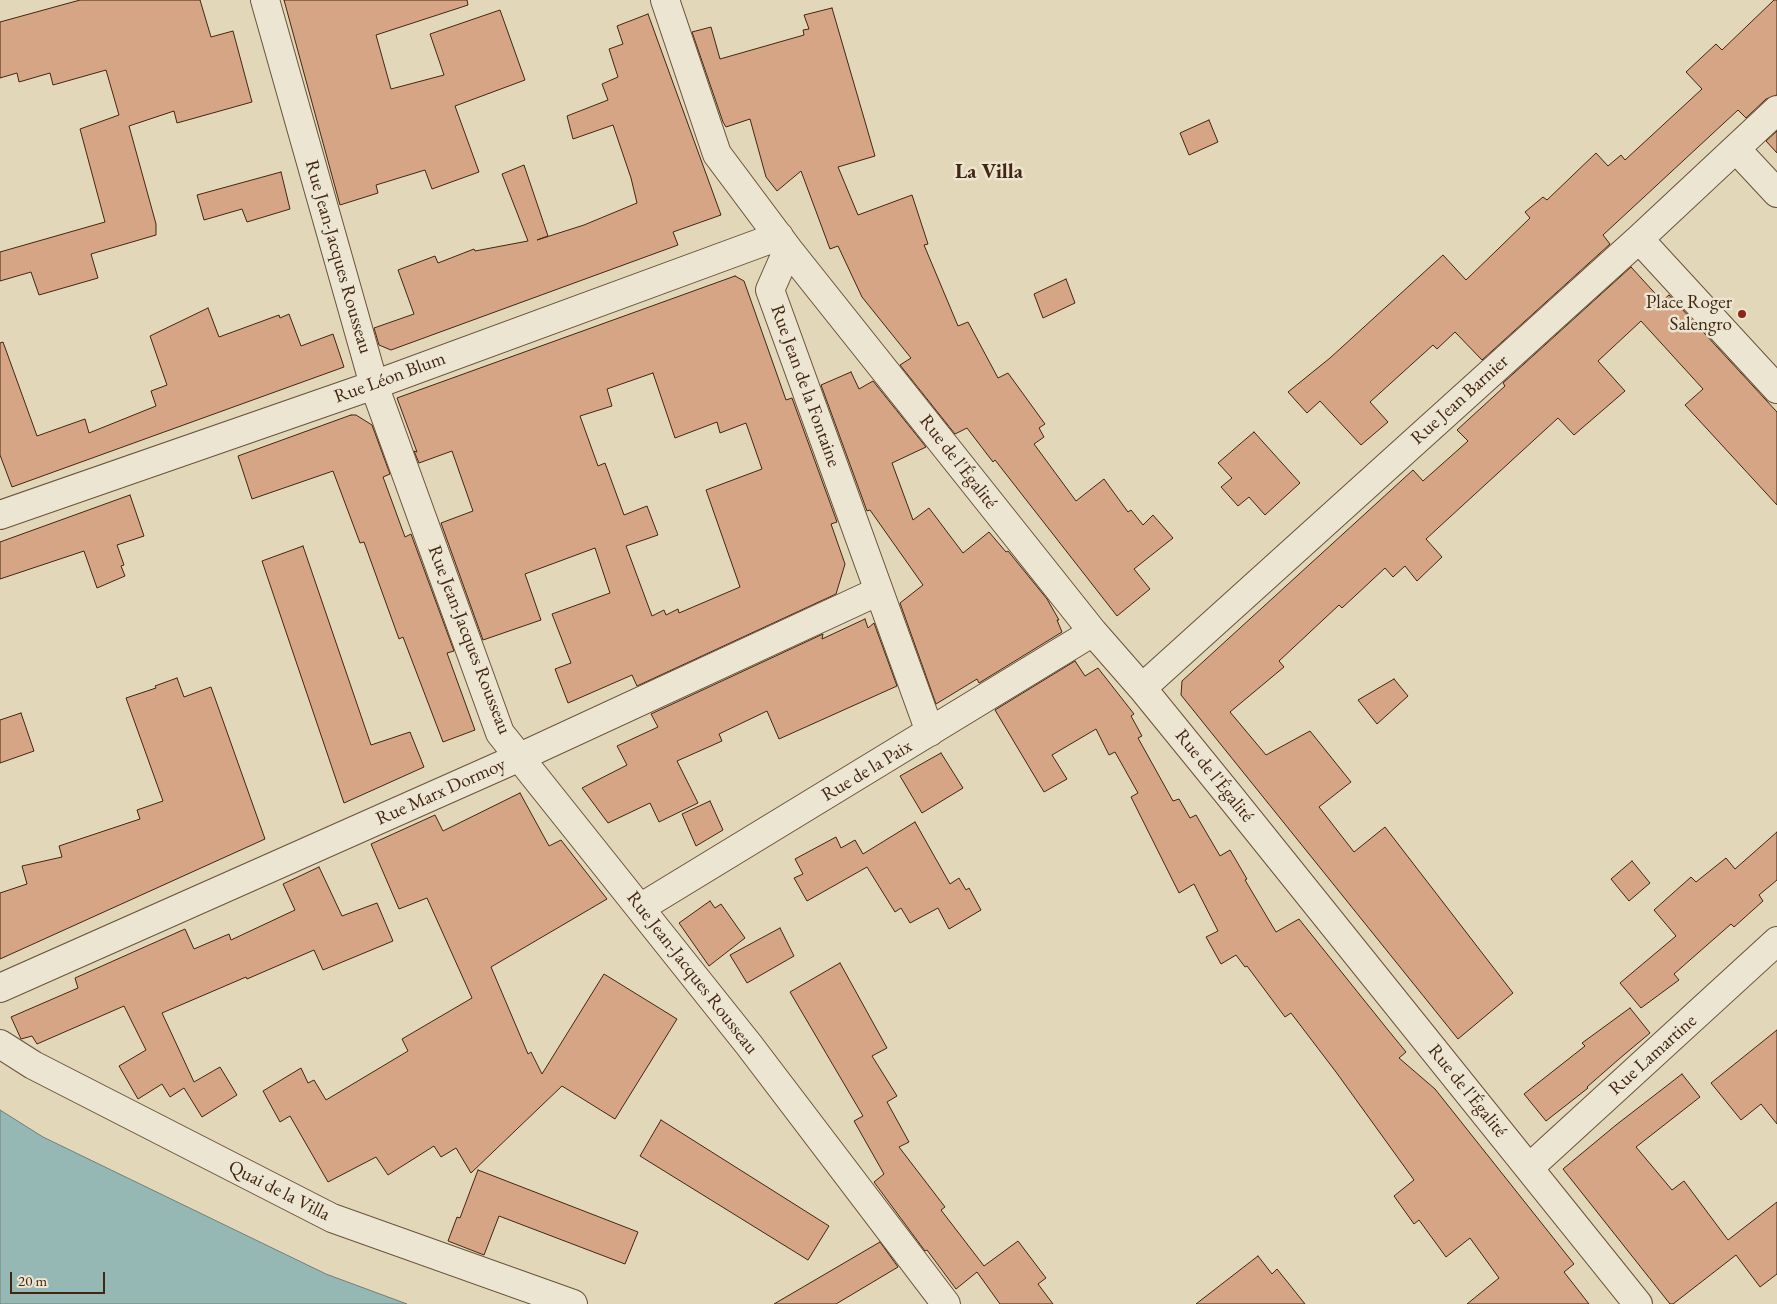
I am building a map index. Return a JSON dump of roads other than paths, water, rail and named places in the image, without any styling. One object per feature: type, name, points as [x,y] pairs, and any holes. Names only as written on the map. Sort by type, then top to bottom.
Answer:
[{"type":"street","name":"Rue Jean-Jacques Rousseau","points":[[265,0],[374,385],[500,733],[749,1045],[946,1304]]},
{"type":"street","points":[[665,0],[716,154],[784,242]]},
{"type":"street","name":"Rue Jean Barnier","points":[[1142,688],[1639,239],[1777,110]]},
{"type":"street","points":[[1736,149],[1777,193]]},
{"type":"street","points":[[1639,239],[1777,388]]},
{"type":"street","name":"Rue Léon Blum","points":[[0,516],[784,242]]},
{"type":"street","name":"Rue Jean de la Fontaine","points":[[784,242],[770,290],[930,732]]},
{"type":"street","name":"Rue de l'Égalité","points":[[784,242],[1093,632],[1142,688],[1638,1304]]},
{"type":"street","name":"Rue Marx Dormoy","points":[[0,988],[520,757],[879,591]]},
{"type":"street","name":"Rue de la Paix","points":[[640,908],[1093,632]]},
{"type":"street","name":"Rue Lamartine","points":[[1529,1168],[1777,941]]},
{"type":"street","name":"Quai de la Villa","points":[[0,1044],[33,1065],[332,1218],[574,1304]]},
{"type":"water","points":[[0,1110],[43,1137],[326,1274],[407,1304],[0,1304]]},
{"type":"place","name":"Place Roger Salengro","points":[[1742,314]]},
{"type":"district","name":"La Villa","points":[[989,172]]}]
